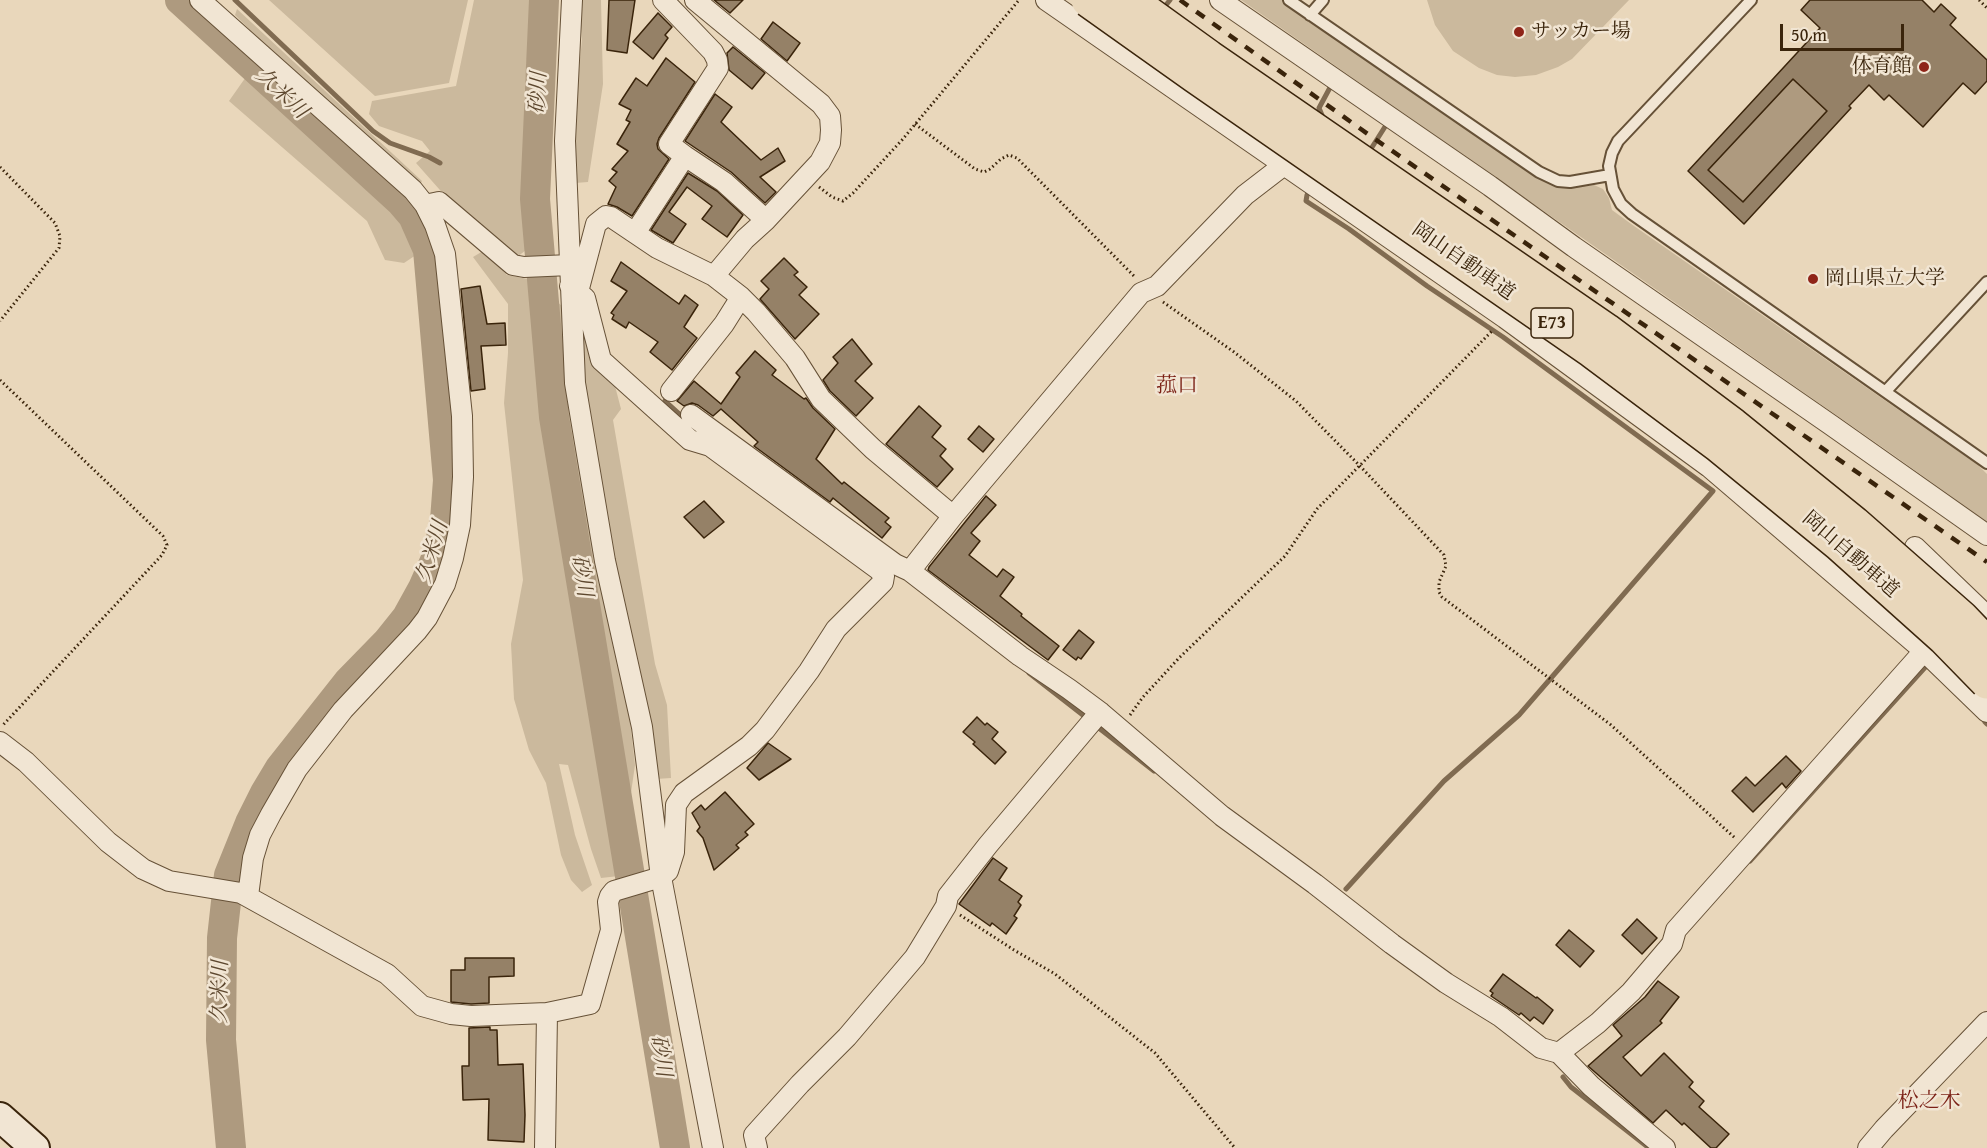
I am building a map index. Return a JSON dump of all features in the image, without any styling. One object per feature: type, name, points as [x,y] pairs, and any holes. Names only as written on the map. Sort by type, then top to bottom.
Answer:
[{"type":"highway","name":"岡山自動車道","points":[[1088,0],[1592,351],[1718,445],[1839,543],[1944,638],[1987,682]]},
{"type":"highway","name":"岡山自動車道","points":[[1130,0],[1209,57],[1606,330],[1715,411],[1854,523],[1962,618],[1987,644]]},
{"type":"main road","points":[[0,1117],[35,1148]]},
{"type":"street","points":[[200,0],[413,190],[425,205],[439,233],[445,254],[462,416],[463,477],[460,525],[445,584],[427,618],[343,710],[297,769],[260,835],[245,894]]},
{"type":"street","points":[[572,0],[565,141],[566,265],[574,289],[575,383],[605,561],[642,727],[653,879],[713,1148]]},
{"type":"street","points":[[663,0],[713,52],[718,68],[669,144],[724,182],[766,219]]},
{"type":"street","points":[[695,0],[821,105],[830,116],[831,130],[830,143],[820,162],[745,239],[714,276]]},
{"type":"street","points":[[1046,0],[1505,318],[1709,466],[1931,657],[1987,711]]},
{"type":"street","points":[[1220,0],[1987,535]]},
{"type":"street","points":[[635,233],[685,156]]},
{"type":"street","points":[[0,742],[26,762],[108,842],[143,869],[169,881],[245,894],[387,974],[422,1006],[452,1014],[471,1016],[547,1012],[590,1004],[611,930],[608,902],[614,891],[653,879],[668,871],[674,852],[676,805],[684,793],[749,746],[765,730],[809,671],[836,629],[894,569],[953,516],[1141,293],[1157,286],[1245,195],[1284,165]]},
{"type":"street","points":[[425,205],[439,202],[513,265],[524,267],[566,265]]},
{"type":"street","points":[[574,289],[596,224],[606,216],[611,217],[657,248],[714,276],[741,297],[795,358],[821,399],[873,449],[953,516]]},
{"type":"street","points":[[574,289],[585,298],[601,360],[690,440],[710,446],[879,570],[894,569]]},
{"type":"street","points":[[671,391],[724,324],[741,297]]},
{"type":"street","points":[[691,415],[894,569],[1069,689],[1095,719],[1121,729],[1222,816],[1401,950],[1446,983],[1501,1017],[1541,1048],[1559,1053],[1591,1086],[1665,1148]]},
{"type":"street","points":[[1559,1053],[1598,1023],[1631,992],[1672,944],[1676,930],[1747,849],[1979,608],[1915,548]]},
{"type":"street","points":[[757,1148],[754,1135],[847,1037],[915,957],[946,906],[948,896],[988,845],[1095,719]]},
{"type":"street","points":[[545,1148],[547,1012]]},
{"type":"street","points":[[1868,1148],[1987,1022]]},
{"type":"lane","points":[[1289,0],[1539,172],[1557,181],[1570,182],[1610,175]]},
{"type":"lane","points":[[1310,15],[1323,0]]},
{"type":"lane","points":[[1751,0],[1618,141],[1609,166],[1613,189],[1621,204],[1632,214],[1987,463]]},
{"type":"lane","points":[[1886,391],[1987,282]]},
{"type":"path","points":[[806,176],[832,197],[843,201],[915,124],[1020,0]]},
{"type":"path","points":[[1979,0],[1987,8]]},
{"type":"path","points":[[915,124],[975,169],[984,172],[1009,155],[1017,158],[1148,290],[1296,400],[1444,555],[1446,566],[1439,582],[1439,592],[1442,597],[1611,725],[1747,849]]},
{"type":"path","points":[[0,166],[55,223],[60,236],[58,248],[0,321]]},
{"type":"path","points":[[1121,729],[1150,689],[1179,658],[1286,556],[1317,509],[1490,333]]},
{"type":"path","points":[[0,380],[163,536],[167,545],[162,555],[0,729]]},
{"type":"path","points":[[946,906],[1055,974],[1155,1053],[1235,1148]]},
{"type":"shaded area","points":[[269,0],[468,0],[449,83],[375,96]]},
{"type":"shaded area","points":[[474,0],[531,0],[524,102],[531,233],[530,247],[517,257],[447,198],[416,163],[430,151],[422,141],[379,126],[369,114],[372,101],[456,86]]},
{"type":"shaded area","points":[[579,0],[601,0],[603,84],[588,182],[575,183],[577,92],[582,39]]},
{"type":"shaded area","points":[[1241,0],[1282,0],[1528,172],[1551,183],[1567,186],[1594,185],[1603,189],[1609,198],[1612,210],[1978,465],[1987,474],[1987,522],[1892,454]]},
{"type":"shaded area","name":"サッカー場","points":[[1427,0],[1629,0],[1572,59],[1536,75],[1515,77],[1497,75],[1479,68],[1453,51],[1435,25]]},
{"type":"shaded area","points":[[237,9],[422,181],[418,188],[313,93],[235,15]]},
{"type":"shaded area","points":[[248,74],[400,207],[415,236],[416,255],[404,263],[385,260],[367,221],[229,101]]},
{"type":"shaded area","points":[[1793,79],[1827,111],[1743,202],[1708,170]]},
{"type":"shaded area","points":[[483,251],[507,275],[533,280],[563,307],[599,565],[630,721],[635,765],[619,876],[601,878],[568,765],[559,764],[575,835],[592,885],[582,892],[571,880],[561,855],[546,783],[529,750],[514,699],[511,644],[523,580],[504,403],[508,353],[508,304],[473,257]]},
{"type":"shaded area","points":[[577,323],[585,327],[599,366],[615,386],[621,409],[613,420],[655,664],[667,705],[671,778],[656,779],[611,558],[581,378]]},
{"type":"building","points":[[609,0],[635,0],[627,53],[607,50]]},
{"type":"building","points":[[714,0],[743,0],[730,13]]},
{"type":"building","points":[[1810,0],[1922,0],[1934,12],[1941,4],[1956,18],[1950,25],[1987,60],[1987,81],[1975,94],[1963,83],[1923,127],[1889,95],[1884,100],[1869,85],[1849,106],[1851,108],[1744,224],[1688,171],[1820,28],[1801,10]],"holes":[[[1793,79],[1827,111],[1743,202],[1708,170]]]},
{"type":"building","points":[[658,13],[672,27],[665,35],[668,38],[653,59],[633,42]]},
{"type":"building","points":[[773,22],[800,43],[787,61],[761,39]]},
{"type":"building","points":[[733,47],[765,73],[752,89],[729,70],[727,53]]},
{"type":"building","points":[[666,58],[695,82],[659,138],[658,149],[669,159],[632,216],[608,204],[616,187],[609,181],[617,172],[612,169],[628,151],[617,144],[630,122],[626,120],[631,110],[619,104],[636,78],[647,86]]},
{"type":"building","points":[[715,94],[732,107],[721,122],[761,160],[778,148],[785,161],[760,177],[776,192],[765,203],[731,172],[685,141]]},
{"type":"building","points":[[688,173],[717,191],[743,215],[727,237],[702,219],[712,206],[687,187],[669,212],[686,224],[673,243],[651,230]]},
{"type":"building","points":[[784,258],[798,272],[794,275],[807,287],[799,295],[819,314],[795,339],[760,299],[769,289],[761,281]]},
{"type":"building","points":[[621,262],[679,304],[685,295],[698,305],[684,327],[697,338],[672,370],[650,352],[658,342],[629,322],[626,328],[612,319],[614,315],[611,313],[627,291],[611,281]]},
{"type":"building","points":[[480,286],[487,324],[505,323],[506,345],[481,346],[485,389],[471,391],[461,289]]},
{"type":"building","points":[[852,339],[872,364],[855,381],[873,398],[856,416],[830,391],[823,380],[838,363],[833,357]]},
{"type":"building","points":[[755,351],[776,370],[772,375],[804,399],[806,398],[835,429],[816,459],[842,484],[844,482],[889,518],[885,522],[891,527],[882,538],[833,498],[830,502],[754,446],[758,442],[721,409],[713,416],[698,405],[692,403],[684,406],[677,401],[694,381],[721,404],[740,377],[736,373]]},
{"type":"building","points":[[919,406],[941,426],[932,437],[946,449],[940,456],[953,469],[937,487],[886,444]]},
{"type":"building","points":[[979,426],[994,439],[983,452],[968,439]]},
{"type":"building","points":[[986,496],[996,505],[971,533],[980,541],[969,555],[997,577],[1003,569],[1014,577],[1000,596],[1059,646],[1048,660],[928,570]]},
{"type":"building","points":[[704,501],[724,522],[704,538],[684,517]]},
{"type":"building","points":[[1079,630],[1094,642],[1081,659],[1078,657],[1076,660],[1063,650]]},
{"type":"building","points":[[977,717],[985,725],[987,723],[998,732],[992,739],[1006,752],[995,764],[963,732]]},
{"type":"building","points":[[768,743],[791,759],[759,780],[747,768]]},
{"type":"building","points":[[1786,756],[1801,771],[1786,788],[1782,783],[1753,812],[1732,791],[1746,777],[1755,786]]},
{"type":"building","points":[[725,792],[754,824],[745,832],[748,835],[736,845],[739,848],[714,870],[703,838],[697,831],[700,827],[692,813],[701,805],[705,810]]},
{"type":"building","points":[[993,858],[1007,868],[999,880],[1022,896],[1018,902],[1021,905],[1014,916],[1017,918],[1006,934],[992,923],[990,926],[959,904]]},
{"type":"building","points":[[1637,919],[1657,938],[1642,954],[1622,935]]},
{"type":"building","points":[[1569,930],[1594,951],[1580,967],[1556,945]]},
{"type":"building","points":[[465,958],[514,958],[514,976],[489,977],[489,1003],[451,1002],[451,970],[465,970]]},
{"type":"building","points":[[1503,974],[1553,1010],[1543,1024],[1534,1017],[1530,1021],[1521,1013],[1519,1015],[1491,996],[1493,993],[1490,991]]},
{"type":"building","points":[[1658,981],[1679,997],[1660,1021],[1662,1023],[1623,1057],[1641,1076],[1664,1053],[1693,1082],[1689,1087],[1704,1101],[1699,1107],[1729,1134],[1716,1148],[1711,1148],[1666,1110],[1653,1123],[1588,1066],[1622,1036],[1613,1025],[1645,997]]},
{"type":"building","points":[[490,1027],[490,1030],[497,1030],[498,1065],[523,1064],[524,1142],[488,1140],[489,1099],[463,1100],[462,1066],[469,1066],[469,1028]]},
{"type":"waterway","name":"久米川","points":[[180,0],[401,202],[413,216],[428,250],[448,480],[445,520],[437,556],[407,617],[387,642],[348,682],[280,768],[250,823],[229,875],[222,938],[221,1040],[231,1148]]},
{"type":"waterway","points":[[235,0],[373,131],[390,143],[440,163]]},
{"type":"waterway","name":"砂川","points":[[544,0],[535,199],[554,417],[675,1148]]},
{"type":"waterway","points":[[1162,10],[1170,0]]},
{"type":"waterway","points":[[1324,120],[1319,108],[1333,82]]},
{"type":"waterway","points":[[1369,152],[1388,122]]},
{"type":"waterway","points":[[1307,195],[1306,201],[1503,337],[1713,491],[1519,715],[1444,781],[1346,889]]},
{"type":"waterway","points":[[665,401],[686,420]]},
{"type":"waterway","points":[[1750,861],[1929,663]]},
{"type":"waterway","points":[[1029,673],[1088,719]]},
{"type":"waterway","points":[[1095,725],[1154,771]]},
{"type":"waterway","points":[[1563,1077],[1571,1087],[1649,1148]]},
{"type":"railway","points":[[1180,0],[1372,137],[1987,562]]},
{"type":"place","name":"サッカー場","points":[[1519,32]]},
{"type":"place","name":"体育館","points":[[1924,67]]},
{"type":"place","name":"岡山県立大学","points":[[1813,279]]},
{"type":"district","name":"菰口","points":[[1177,387]]},
{"type":"district","name":"松之木","points":[[1929,1102]]}]
